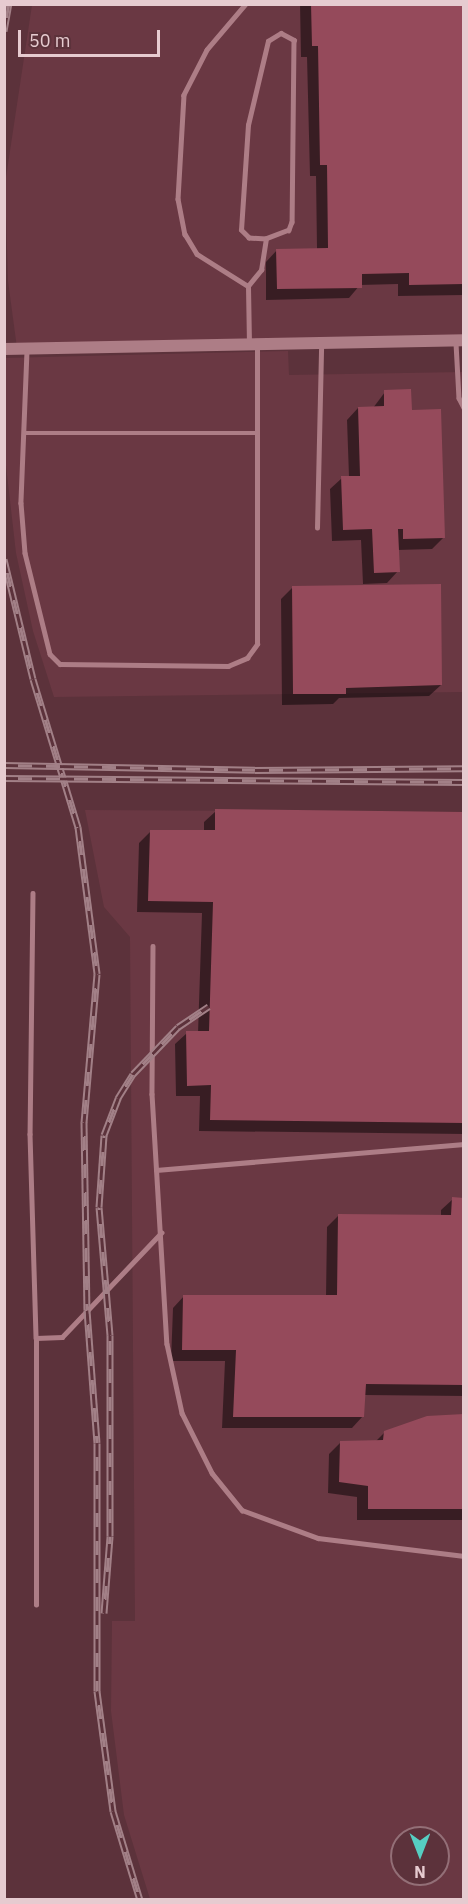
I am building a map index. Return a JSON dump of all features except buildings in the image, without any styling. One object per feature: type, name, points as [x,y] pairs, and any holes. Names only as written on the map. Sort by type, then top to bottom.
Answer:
[{"type":"main road","points":[[4,349],[460,340]]},
{"type":"lane","points":[[246,4],[207,50],[184,94],[178,199],[184,234],[197,254],[248,286]]},
{"type":"lane","points":[[281,33],[294,40],[292,222],[289,230],[266,239],[249,238],[241,230],[248,125],[267,41],[281,33]]},
{"type":"lane","points":[[27,348],[21,503],[25,553],[50,654],[60,664],[228,666],[247,658],[257,644],[257,433],[248,286],[261,270],[266,239]]},
{"type":"lane","points":[[460,340],[459,398],[464,408]]},
{"type":"lane","points":[[317,528],[322,343]]},
{"type":"lane","points":[[24,433],[257,433]]},
{"type":"lane","points":[[33,893],[30,1134],[36,1338],[36,1605]]},
{"type":"lane","points":[[153,946],[152,1094],[167,1344],[182,1413],[212,1473],[242,1510],[318,1538],[464,1556]]},
{"type":"lane","points":[[156,1170],[464,1144]]},
{"type":"lane","points":[[36,1338],[62,1337],[161,1233]]},
{"type":"shaded area","points":[[32,5],[463,5],[463,340],[17,348],[8,281],[5,184]]},
{"type":"shaded area","points":[[288,351],[289,375],[463,372],[463,692],[54,697],[33,631],[16,553],[5,457],[4,358]]},
{"type":"shaded area","points":[[85,810],[463,812],[463,1899],[150,1899],[124,1815],[111,1711],[112,1621],[135,1621],[130,937],[104,907]]},
{"type":"railway","points":[[4,31],[9,4]]},
{"type":"railway","points":[[4,559],[33,679],[78,827],[97,974],[84,1122],[87,1310],[97,1443],[97,1691],[113,1811],[140,1900]]},
{"type":"railway","points":[[4,765],[255,770],[464,768]]},
{"type":"railway","points":[[4,778],[464,782]]},
{"type":"railway","points":[[104,1613],[110,1536],[110,1335],[99,1207],[104,1135],[118,1098],[133,1074],[178,1027],[209,1006]]}]
